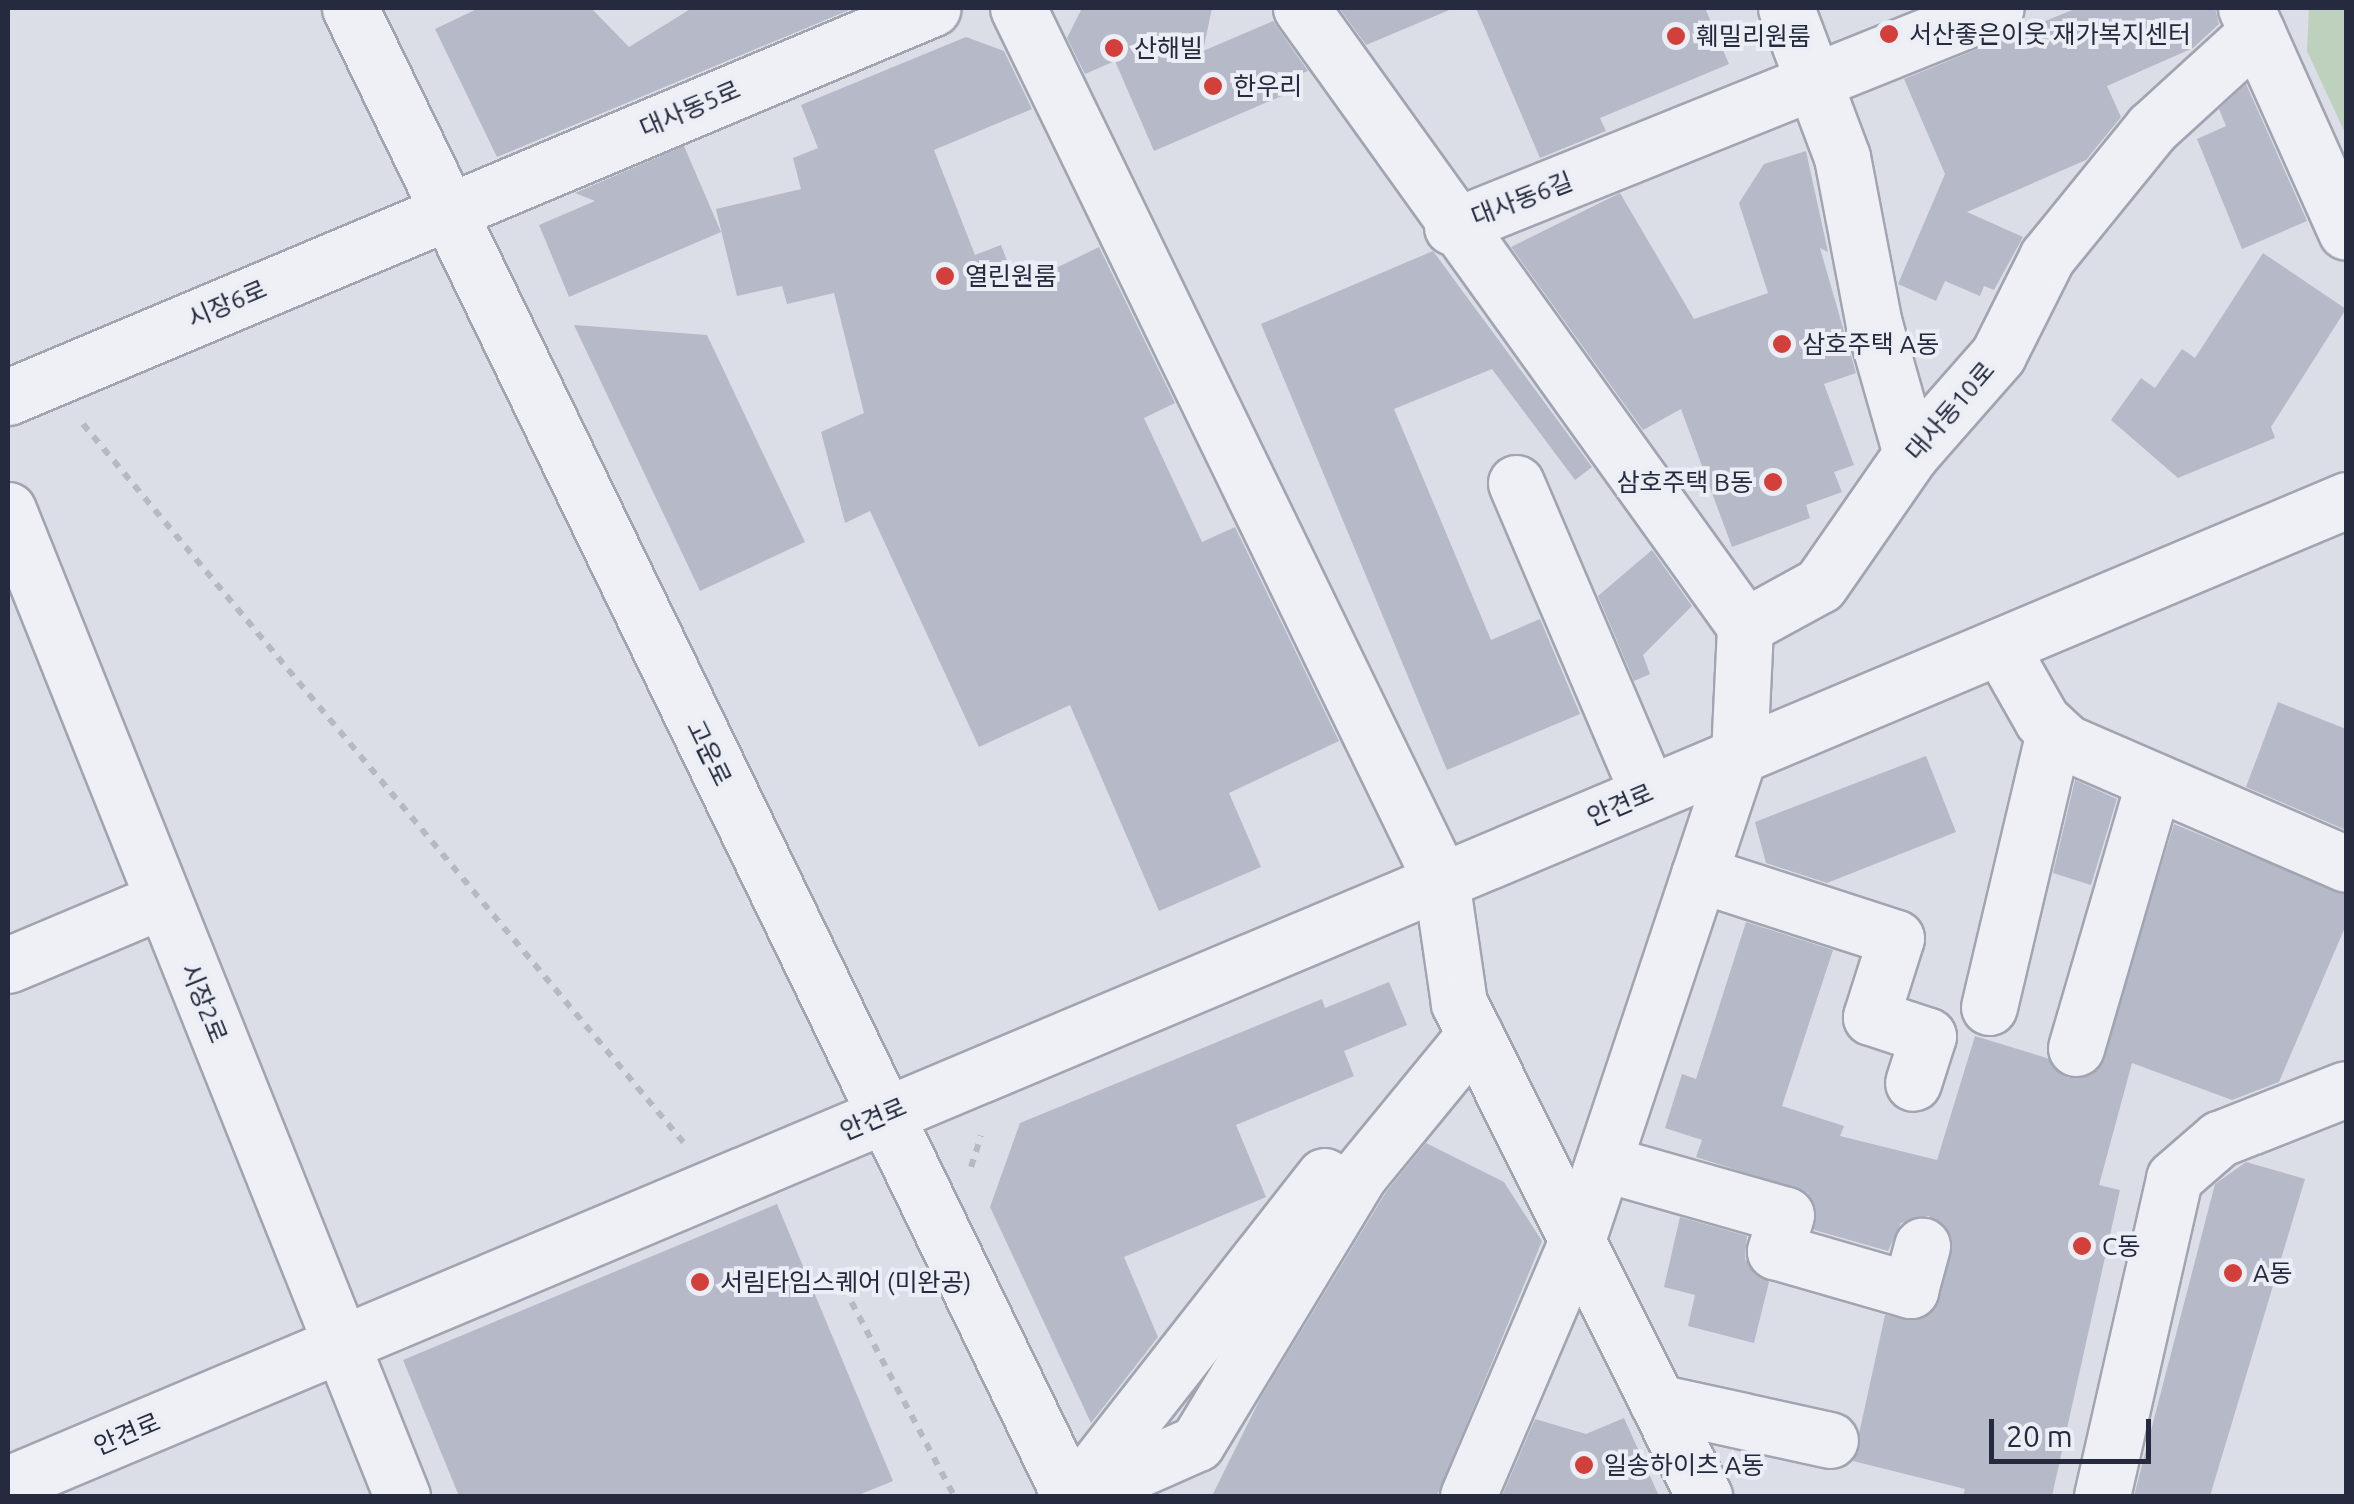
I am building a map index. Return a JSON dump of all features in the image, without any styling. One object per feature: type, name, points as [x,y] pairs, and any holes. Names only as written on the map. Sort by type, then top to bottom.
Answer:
[{"type":"street","name":"대사동5로","points":[[447,211],[933,8]]},
{"type":"street","points":[[1018,8],[1441,880],[1467,1018],[1704,1496]]},
{"type":"street","points":[[1301,8],[1452,227]]},
{"type":"street","points":[[1786,8],[1812,86],[1842,157],[1874,324],[1911,454]]},
{"type":"street","name":"대사동6길","points":[[1745,626],[1452,227],[1812,86],[1976,11]]},
{"type":"street","name":"고운로","points":[[370,18],[447,211],[883,1114],[1073,1496]]},
{"type":"street","name":"대사동10로","points":[[1745,626],[1820,584],[1911,454],[1998,354],[2047,258],[2152,128],[2252,20],[2346,232]]},
{"type":"street","name":"시장6로","points":[[27,389],[447,211]]},
{"type":"street","points":[[1516,483],[1648,793]]},
{"type":"street","name":"안견로","points":[[8,1484],[2346,500]]},
{"type":"street","name":"시장2로","points":[[8,510],[402,1496]]},
{"type":"street","points":[[1468,1496],[1577,1240],[1740,755],[1745,626]]},
{"type":"street","points":[[2000,646],[2054,732],[2154,782],[2346,864]]},
{"type":"street","points":[[1989,1008],[2054,732]]},
{"type":"street","points":[[2076,1048],[2154,782]]},
{"type":"street","points":[[1699,874],[1896,938],[1871,1017],[1928,1036],[1912,1083]]},
{"type":"street","points":[[16,954],[163,900]]},
{"type":"street","points":[[1073,1496],[1181,1476],[1197,1443],[1360,1174],[1467,1018]]},
{"type":"street","points":[[1073,1496],[1467,1018]]},
{"type":"street","points":[[2102,1496],[2174,1178],[2218,1139],[2346,1090]]},
{"type":"street","points":[[1602,1164],[1786,1215],[1775,1252],[1910,1290],[1922,1246]]},
{"type":"street","points":[[1657,1402],[1830,1440]]},
{"type":"path","points":[[27,389],[718,1184]]},
{"type":"path","points":[[844,1288],[954,1496]]},
{"type":"green space","points":[[2309,8],[2346,8],[2346,135],[2307,51]]},
{"type":"building","points":[[479,8],[591,8],[629,47],[692,8],[854,8],[497,157],[435,29]]},
{"type":"building","points":[[1082,8],[1212,8],[1203,51],[1273,21],[1308,71],[1295,76],[1300,88],[1154,151],[1115,61],[1085,74],[1067,38]]},
{"type":"building","points":[[1339,8],[1454,8],[1366,45]]},
{"type":"building","points":[[1476,8],[1705,8],[1729,64],[1600,118],[1606,131],[1540,158]]},
{"type":"building","points":[[2077,8],[2215,8],[2219,24],[2193,48],[2107,86],[2121,117],[2086,160],[1967,212],[2023,237],[1994,290],[1984,286],[1980,296],[1945,281],[1936,301],[1898,284],[1945,174],[1904,79]]},
{"type":"building","points":[[966,37],[1004,51],[1032,109],[934,150],[975,255],[1001,245],[1017,287],[1099,247],[1175,403],[1144,418],[1202,542],[1235,527],[1339,741],[1229,793],[1261,867],[1159,911],[1070,705],[979,747],[870,511],[845,523],[821,432],[864,413],[834,293],[787,304],[782,286],[737,296],[716,209],[801,189],[793,158],[818,148],[801,105]]},
{"type":"building","points":[[2246,84],[2307,221],[2242,249],[2197,139],[2226,126],[2219,109]]},
{"type":"building","points":[[684,146],[721,232],[569,297],[539,225],[595,201],[575,193]]},
{"type":"building","points":[[1806,151],[1828,252],[1820,248],[1856,373],[1824,384],[1854,465],[1834,472],[1842,492],[1806,505],[1810,518],[1732,547],[1681,409],[1643,430],[1511,247],[1620,193],[1694,319],[1768,293],[1739,203],[1764,164]]},
{"type":"building","points":[[1433,251],[1592,467],[1575,480],[1492,369],[1394,409],[1491,640],[1540,619],[1580,714],[1447,770],[1261,324]]},
{"type":"building","points":[[2263,253],[2346,309],[2271,427],[2275,438],[2178,478],[2111,420],[2141,378],[2155,388],[2182,349],[2195,358]]},
{"type":"building","points":[[574,325],[707,335],[805,542],[700,591]]},
{"type":"building","points":[[1652,550],[1692,606],[1643,655],[1650,674],[1634,681],[1598,596]]},
{"type":"building","points":[[2278,702],[2346,729],[2346,830],[2246,787]]},
{"type":"building","points":[[1926,756],[1956,832],[1827,883],[1766,863],[1755,822]]},
{"type":"building","points":[[2075,780],[2117,799],[2091,885],[2053,873]]},
{"type":"building","points":[[2174,824],[2346,895],[2346,925],[2279,1082],[2232,1100],[2132,1063],[2099,1185],[2120,1190],[2052,1496],[1963,1496],[1965,1489],[1853,1461],[1885,1315],[1917,1320],[1932,1312],[1952,1239],[1929,1216],[1901,1223],[1888,1251],[1814,1230],[1808,1193],[1696,1157],[1702,1140],[1665,1128],[1682,1074],[1696,1079],[1746,922],[1833,950],[1782,1106],[1844,1126],[1840,1136],[1937,1160],[1975,1036],[2047,1058],[2068,1078],[2098,1070]]},
{"type":"building","points":[[1389,982],[1407,1025],[1344,1051],[1354,1076],[1236,1125],[1266,1197],[1124,1257],[1158,1337],[1091,1423],[990,1207],[1020,1123],[1322,999],[1325,1008]]},
{"type":"building","points":[[1426,1143],[1504,1182],[1542,1241],[1437,1496],[1212,1496],[1260,1399],[1386,1192]]},
{"type":"building","points":[[2246,1162],[2305,1179],[2210,1496],[2134,1496],[2215,1184]]},
{"type":"building","name":"서림타임스퀘어 (미완공)","points":[[777,1204],[893,1481],[856,1496],[459,1496],[403,1360]]},
{"type":"building","points":[[1680,1217],[1747,1236],[1745,1259],[1769,1282],[1754,1343],[1688,1326],[1695,1295],[1664,1287]]},
{"type":"building","name":"일송하이츠 A동","points":[[1624,1418],[1659,1496],[1502,1496],[1535,1419],[1586,1434]]},
{"type":"place","name":"서산좋은이웃 재가복지센터","points":[[1889,34]]},
{"type":"place","name":"훼밀리원룸","points":[[1676,36]]},
{"type":"place","name":"산해빌","points":[[1114,48]]},
{"type":"place","name":"한우리","points":[[1213,86]]},
{"type":"place","name":"열린원룸","points":[[945,276]]},
{"type":"place","name":"삼호주택 A동","points":[[1782,344]]},
{"type":"place","name":"삼호주택 B동","points":[[1773,482]]},
{"type":"place","name":"C동","points":[[2082,1246]]},
{"type":"place","name":"A동","points":[[2233,1273]]},
{"type":"place","name":"서림타임스퀘어 (미완공)","points":[[700,1282]]},
{"type":"place","name":"일송하이츠 A동","points":[[1584,1465]]}]
